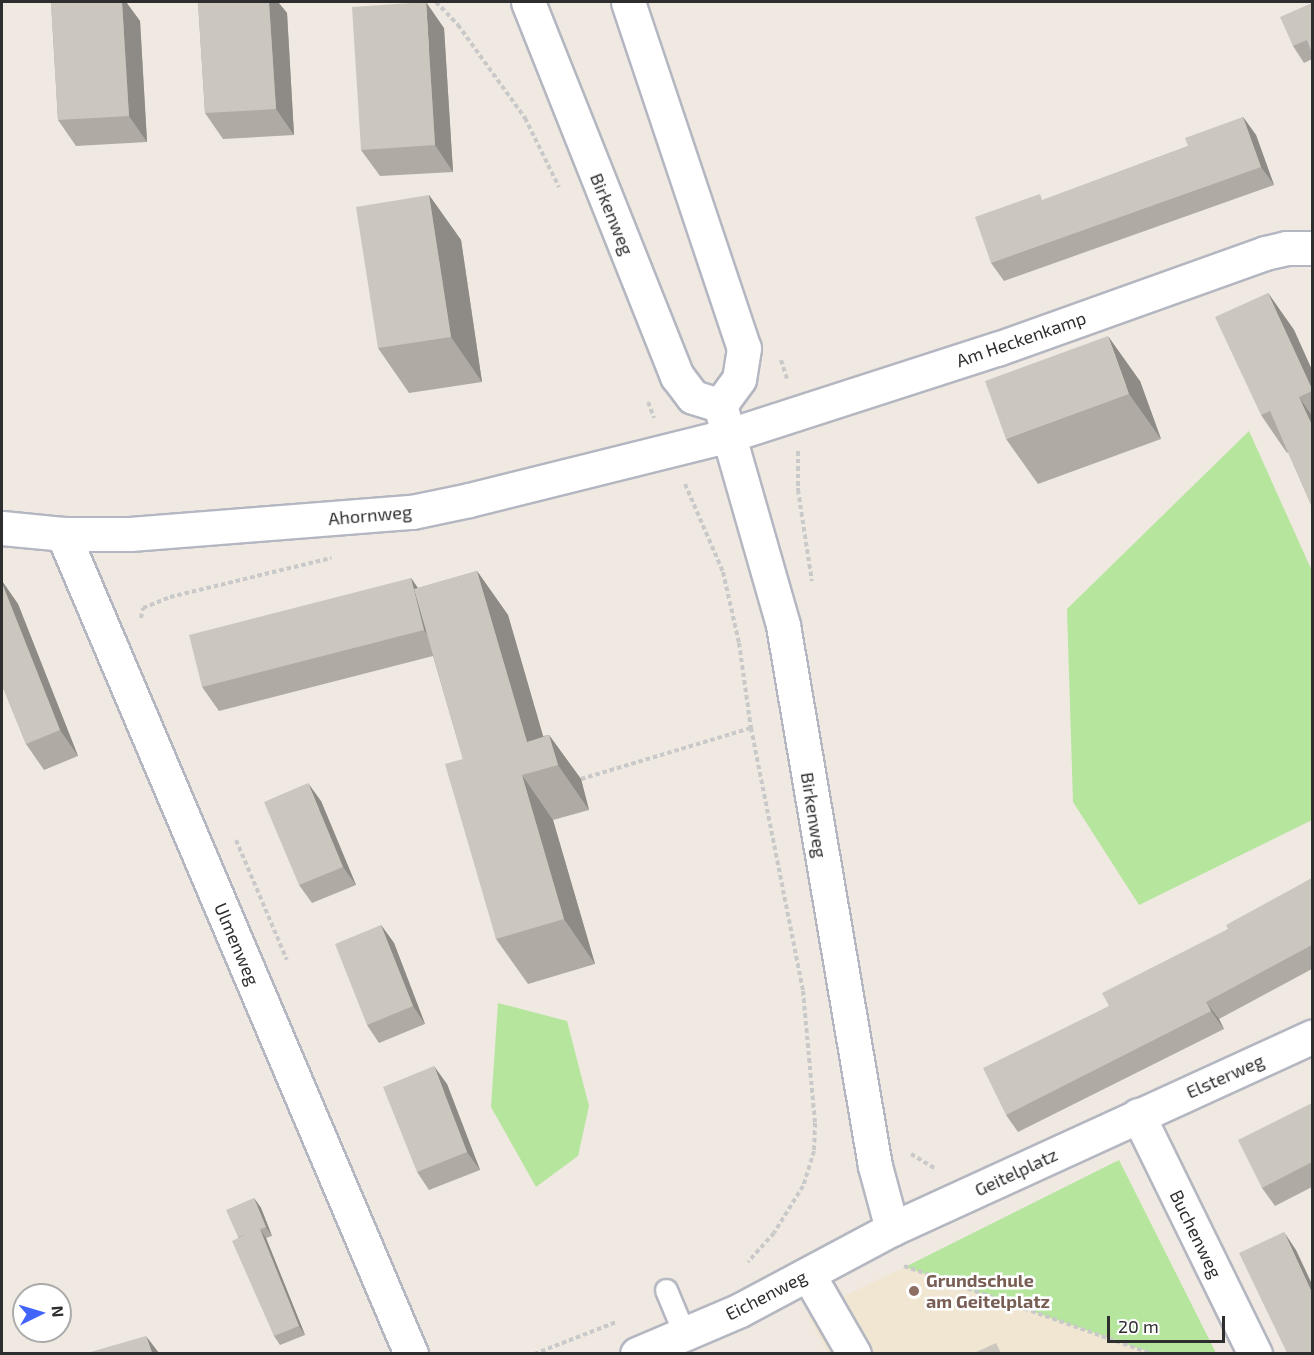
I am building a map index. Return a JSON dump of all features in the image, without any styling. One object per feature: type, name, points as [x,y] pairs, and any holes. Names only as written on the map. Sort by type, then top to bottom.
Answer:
[{"type":"street","name":"Birkenweg","points":[[528,2],[677,376],[693,397],[725,420],[783,625],[871,1143],[892,1229]]},
{"type":"street","points":[[628,2],[744,348],[739,379],[725,420]]},
{"type":"street","name":"Am Heckenkamp","points":[[725,420],[997,349],[1265,253],[1286,248],[1312,248]]},
{"type":"street","name":"Ahornweg","points":[[2,528],[63,534],[130,534],[412,512],[667,450],[725,420]]},
{"type":"street","name":"Ulmenweg","points":[[63,534],[411,1353]]},
{"type":"street","name":"Elsterweg","points":[[1138,1115],[1312,1037]]},
{"type":"street","name":"Geitelplatz","points":[[892,1229],[1138,1115]]},
{"type":"street","name":"Buchenweg","points":[[1138,1115],[1255,1353]]},
{"type":"street","name":"Eichenweg","points":[[637,1353],[808,1274],[892,1229]]},
{"type":"street","points":[[808,1274],[854,1353]]},
{"type":"lane","points":[[666,1290],[684,1333]]},
{"type":"path","points":[[436,2],[458,25],[525,118],[564,198]]},
{"type":"path","points":[[645,395],[667,450],[700,515],[723,572],[739,643],[751,728],[803,991],[815,1123],[814,1151],[803,1186],[774,1233],[744,1267]]},
{"type":"path","points":[[139,624],[143,608],[170,597],[338,556]]},
{"type":"path","points":[[581,779],[751,728]]},
{"type":"path","points":[[231,831],[257,881],[290,968]]},
{"type":"path","points":[[863,1245],[868,1254],[1152,1353]]},
{"type":"shaded area","name":"Grundschule am Geitelplatz","points":[[905,1267],[1152,1353],[828,1353],[807,1314]]},
{"type":"green space","points":[[1249,431],[1312,571],[1312,820],[1139,905],[1073,802],[1067,609]]},
{"type":"green space","points":[[498,1003],[567,1021],[589,1106],[578,1156],[536,1187],[491,1107]]},
{"type":"green space","points":[[1119,1160],[1216,1353],[1152,1353],[905,1267]]},
{"type":"building","points":[[51,2],[122,2],[129,116],[58,120]]},
{"type":"building","points":[[198,2],[269,2],[276,109],[205,113]]},
{"type":"building","points":[[426,2],[435,145],[361,150],[352,7]]},
{"type":"building","points":[[1312,3],[1312,53],[1307,40],[1293,46],[1280,17]]},
{"type":"building","points":[[1243,117],[1261,167],[991,263],[975,217],[1040,194],[1042,200],[1188,146],[1185,138]]},
{"type":"building","points":[[429,195],[451,337],[378,348],[356,207]]},
{"type":"building","points":[[1268,293],[1312,389],[1299,397],[1312,425],[1312,507],[1270,411],[1261,415],[1215,317]]},
{"type":"building","points":[[1108,336],[1129,394],[1006,439],[985,381]]},
{"type":"building","points":[[477,571],[527,742],[549,735],[558,765],[522,775],[564,919],[496,939],[445,764],[463,759],[414,589]]},
{"type":"building","points":[[411,578],[424,630],[202,687],[189,635]]},
{"type":"building","points":[[2,583],[60,730],[26,744],[2,685]]},
{"type":"building","points":[[308,783],[343,867],[299,885],[264,802]]},
{"type":"building","points":[[1312,878],[1312,945],[1206,1002],[1211,1011],[1006,1115],[983,1068],[1109,1006],[1102,993],[1228,929],[1226,925]]},
{"type":"building","points":[[381,925],[413,1006],[367,1025],[335,944]]},
{"type":"building","points":[[434,1066],[467,1152],[417,1172],[383,1087]]},
{"type":"building","points":[[1312,1103],[1312,1162],[1262,1188],[1238,1140]]},
{"type":"building","points":[[254,1198],[266,1227],[260,1229],[299,1326],[274,1336],[232,1241],[246,1234],[238,1237],[226,1210]]},
{"type":"building","points":[[1284,1232],[1312,1293],[1312,1353],[1287,1353],[1239,1253]]},
{"type":"building","points":[[146,1336],[152,1353],[87,1353]]},
{"type":"building","points":[[996,1343],[1001,1353],[974,1353]]},
{"type":"place","name":"Grundschule am Geitelplatz","points":[[914,1291]]}]
